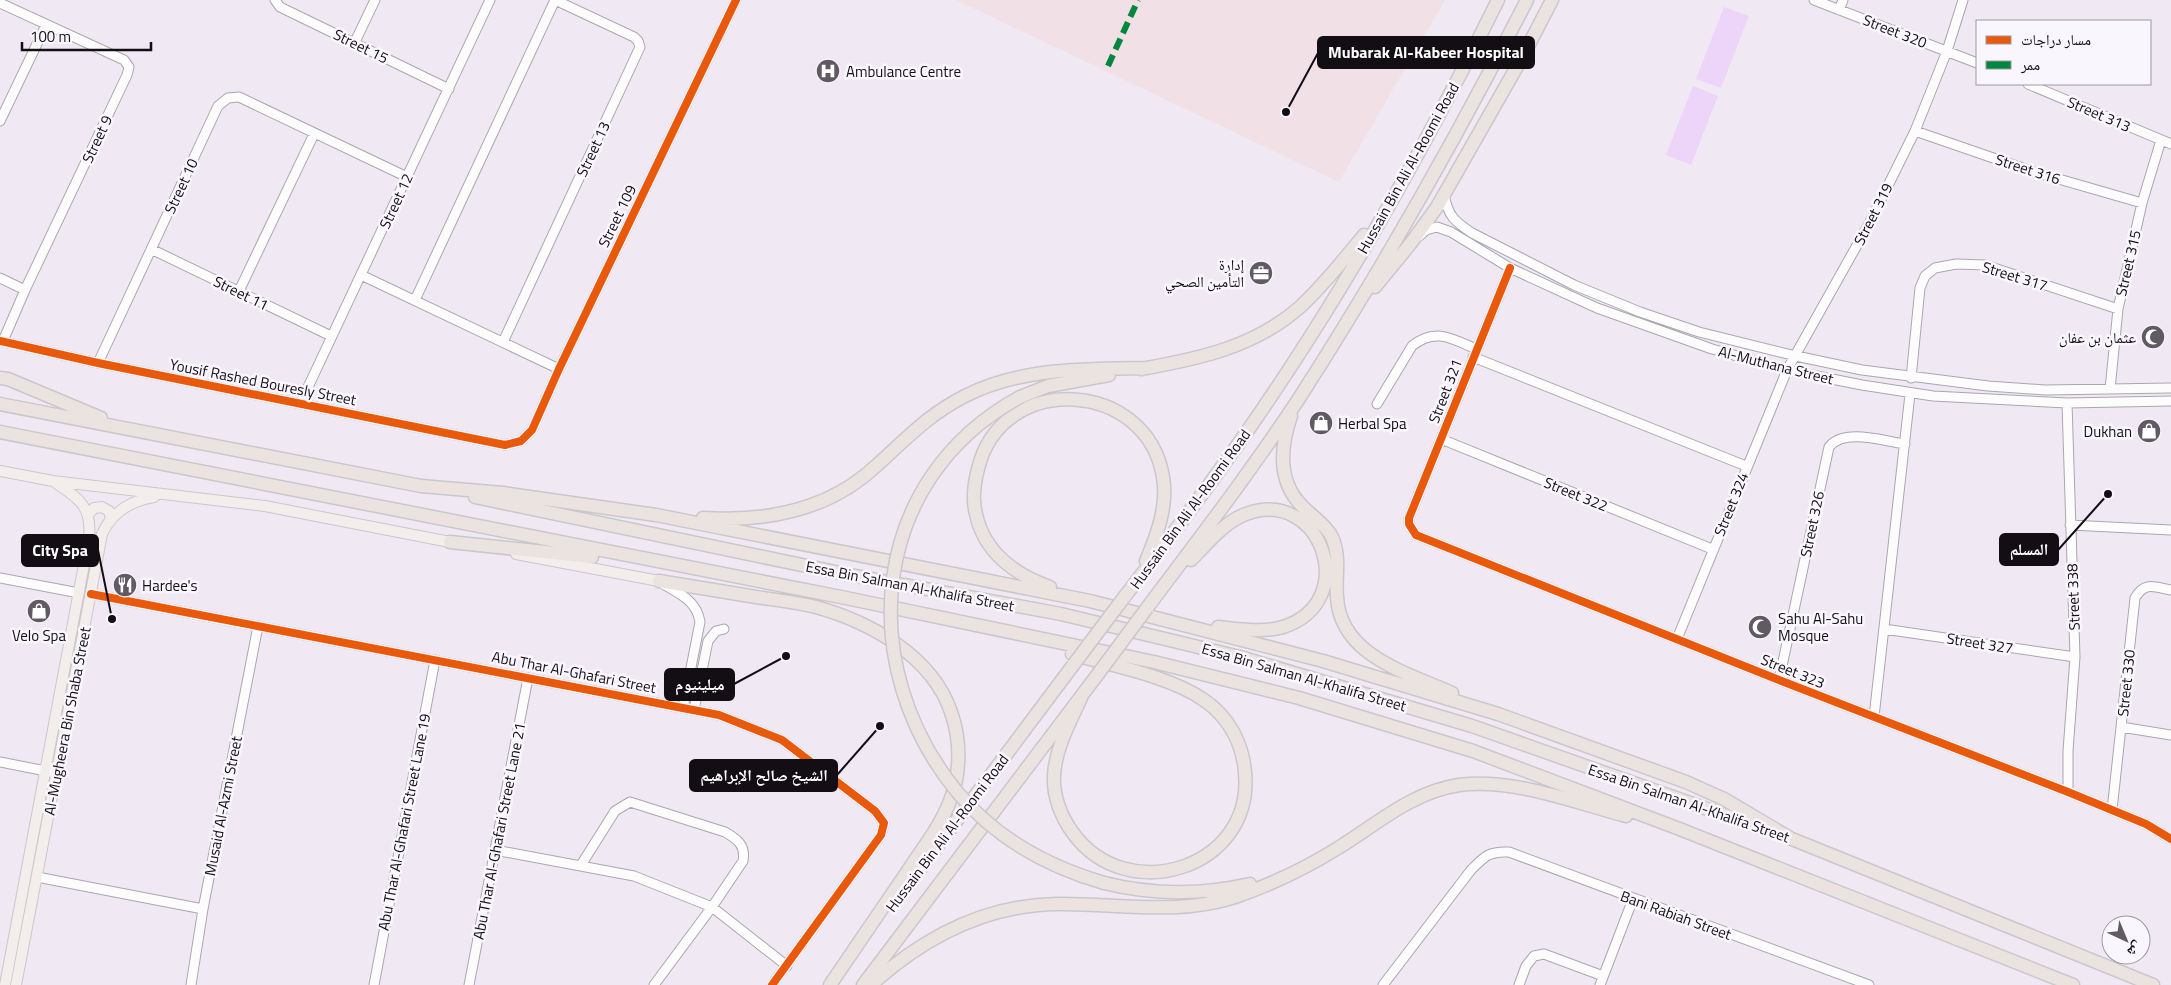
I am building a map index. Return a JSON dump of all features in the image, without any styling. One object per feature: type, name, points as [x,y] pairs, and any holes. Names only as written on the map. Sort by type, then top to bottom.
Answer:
[{"type":"highway","name":"Hussain Bin Ali Al-Roomi Road","points":[[831,985],[1235,450],[1336,296],[1460,76],[1498,0]]},
{"type":"highway","name":"Hussain Bin Ali Al-Roomi Road","points":[[863,985],[1148,608],[1297,401],[1449,149],[1527,0]]},
{"type":"highway","points":[[1345,324],[1411,243],[1444,194],[1523,56],[1552,0]]},
{"type":"highway","points":[[1291,872],[1235,887],[1203,892],[1150,891],[1104,883],[1069,872],[1041,858],[1000,832],[971,806],[945,776],[922,737],[910,711],[897,663],[891,612],[892,587],[898,550],[915,504],[931,474],[961,439],[984,419],[1020,397],[1065,382],[1187,361],[1250,340],[1275,326],[1300,307],[1328,278],[1386,208]]},
{"type":"highway","points":[[656,515],[731,520],[762,518],[794,512],[821,502],[848,488],[868,474],[929,418],[954,402],[982,389],[1014,378],[1049,372],[1094,368],[1148,368]]},
{"type":"highway","points":[[0,378],[8,379],[126,428]]},
{"type":"highway","points":[[1090,601],[1040,583],[1014,570],[992,548],[980,529],[974,502],[975,483],[985,448],[1007,421],[1031,406],[1056,399],[1092,401],[1124,416],[1139,429],[1150,443],[1158,459],[1163,478],[1163,512],[1152,547],[1138,580]]},
{"type":"highway","points":[[1297,401],[1285,436],[1283,449],[1285,476],[1287,484],[1300,504],[1332,537],[1338,558],[1338,607],[1349,633],[1361,647],[1377,659],[1498,714]]},
{"type":"highway","points":[[0,404],[421,486],[503,493],[656,515],[1090,601],[1323,661],[1498,714],[1686,782],[1724,799],[1790,838]]},
{"type":"highway","points":[[0,432],[684,567]]},
{"type":"highway","name":"Essa Bin Salman Al-Khalifa Street","points":[[421,486],[846,574],[1061,614],[1240,657],[1472,726],[1790,838],[2153,985]]},
{"type":"highway","points":[[1159,592],[1227,525],[1237,518],[1252,512],[1270,510],[1288,514],[1308,526],[1319,542],[1324,553],[1326,565],[1324,588],[1315,604],[1295,621],[1283,627],[1265,630],[1176,622]]},
{"type":"highway","points":[[450,542],[684,567]]},
{"type":"highway","name":"Essa Bin Salman Al-Khalifa Street","points":[[684,567],[1154,662],[1299,698],[1473,751],[1677,828],[2073,985]]},
{"type":"highway","points":[[659,581],[804,604],[842,616],[892,642],[917,660],[937,683],[949,706],[956,730],[958,753],[957,776],[951,799],[936,828],[831,985]]},
{"type":"highway","points":[[983,627],[1171,684],[1194,694],[1214,708],[1236,736],[1243,758],[1246,780],[1240,814],[1222,842],[1202,858],[1190,864],[1169,871],[1148,873],[1127,871],[1108,864],[1084,847],[1064,819],[1056,799],[1053,784],[1058,756],[1081,698]]},
{"type":"highway","points":[[872,985],[889,969],[943,932],[994,912],[1025,906],[1058,904],[1142,908],[1188,906],[1232,898],[1337,849],[1389,814],[1420,796],[1444,788],[1474,784],[1509,785],[1677,828]]},
{"type":"main road","points":[[0,471],[53,481],[265,506],[659,581]]},
{"type":"main road","points":[[53,481],[80,500],[88,515],[94,508],[102,507],[109,511],[111,519]]},
{"type":"main road","name":"Al-Mugheera Bin Shaba Street","points":[[16,985],[102,534],[111,519],[119,511],[133,503],[164,495]]},
{"type":"main road","name":"Al-Mugheera Bin Shaba Street","points":[[5,985],[89,538],[88,515]]},
{"type":"street","name":"Street 15","points":[[275,0],[280,7],[449,89]]},
{"type":"street","points":[[354,44],[375,0]]},
{"type":"street","name":"Street 12","points":[[300,402],[490,0]]},
{"type":"street","name":"Street 13","points":[[415,300],[555,0],[634,37],[638,40],[640,47],[503,342]]},
{"type":"street","name":"Street 109","points":[[521,441],[532,430],[559,369],[736,0]]},
{"type":"street","name":"Street 320","points":[[1814,0],[1947,51]]},
{"type":"street","points":[[1839,10],[1843,0]]},
{"type":"street","name":"Street 319","points":[[1787,370],[1870,222],[1915,132],[1947,51],[1963,0]]},
{"type":"street","name":"Street 9","points":[[0,3],[124,60],[129,67],[127,75],[2,341]]},
{"type":"street","points":[[0,121],[46,25]]},
{"type":"street","points":[[1947,51],[1976,63]]},
{"type":"street","name":"Street 313","points":[[2030,85],[2171,144]]},
{"type":"street","name":"Street 10","points":[[98,363],[218,106],[228,98],[239,97],[407,177]]},
{"type":"street","name":"Street 316","points":[[1915,132],[2031,171],[2142,203]]},
{"type":"street","points":[[239,291],[314,134]]},
{"type":"street","name":"Street 315","points":[[2110,390],[2118,309],[2142,203],[2162,140]]},
{"type":"street","name":"Al-Muthana Street","points":[[1444,194],[1447,208],[1458,223],[1472,233],[1574,285],[1640,312],[1699,332],[1796,356],[1911,378],[2045,390],[2171,388]]},
{"type":"street","name":"Al-Muthana Street","points":[[1411,243],[1426,230],[1437,227],[1451,232],[1510,268],[1597,308],[1634,323],[1712,349],[1787,370],[1910,394],[2067,403],[2171,401]]},
{"type":"street","name":"Street 11","points":[[151,249],[332,336]]},
{"type":"street","name":"Street 317","points":[[1911,378],[1920,288],[1925,276],[1935,268],[1956,264],[1985,265],[2118,309]]},
{"type":"street","name":"Street 321","points":[[1409,524],[1409,518],[1510,268]]},
{"type":"street","points":[[361,275],[559,369]]},
{"type":"street","points":[[0,278],[25,290]]},
{"type":"street","name":"Street 321","points":[[1377,404],[1412,346],[1420,339],[1434,335],[1447,337],[1475,353],[1746,466]]},
{"type":"street","name":"Yousif Rashed Bouresly Street","points":[[2,341],[98,363],[505,444],[521,441]]},
{"type":"street","name":"Street 324","points":[[1677,638],[1787,370]]},
{"type":"street","points":[[1874,717],[1910,394]]},
{"type":"street","name":"Street 338","points":[[2067,403],[2075,658],[2068,751],[2068,792]]},
{"type":"street","name":"Street 326","points":[[1779,680],[1829,447],[1834,440],[1851,436],[1905,444]]},
{"type":"street","name":"Street 322","points":[[1441,439],[1712,549]]},
{"type":"street","name":"Street 323","points":[[1409,524],[1416,536],[2068,792],[2146,824],[2171,839]]},
{"type":"street","points":[[2070,525],[2171,530]]},
{"type":"street","points":[[0,578],[79,593]]},
{"type":"street","points":[[659,581],[687,598],[699,613],[698,639],[683,708]]},
{"type":"street","name":"Street 330","points":[[2112,810],[2135,598],[2140,589],[2147,586],[2171,590]]},
{"type":"street","name":"Abu Thar Al-Ghafari Street","points":[[91,594],[719,714],[782,740],[875,811],[884,823],[881,836],[772,985]]},
{"type":"street","name":"Musaid Al-Azmi Street","points":[[191,985],[203,909],[258,626]]},
{"type":"street","name":"Street 327","points":[[1884,628],[2075,658]]},
{"type":"street","points":[[694,710],[708,641],[713,634],[722,629],[708,632],[698,639]]},
{"type":"street","name":"Abu Thar Al-Ghafari Street Lane 19","points":[[374,985],[435,660]]},
{"type":"street","name":"Abu Thar Al-Ghafari Street Lane 21","points":[[473,983],[495,850],[528,678]]},
{"type":"street","points":[[2121,727],[2170,733]]},
{"type":"street","points":[[0,762],[57,774]]},
{"type":"street","points":[[581,865],[615,811],[630,802],[725,832],[742,845],[743,861],[712,907],[654,985]]},
{"type":"street","points":[[495,850],[634,876],[712,907],[787,966]]},
{"type":"street","name":"Bani Rabiah Street","points":[[1383,985],[1439,910],[1484,857],[1494,852],[1509,852],[1864,984]]},
{"type":"street","points":[[37,877],[203,909]]},
{"type":"street","points":[[1600,985],[1634,899]]},
{"type":"street","points":[[1519,985],[1526,966],[1534,956],[1544,954],[1603,976]]},
{"type":"shaded area","points":[[956,0],[1445,0],[1339,182]]},
{"type":"shaded area","points":[[1724,7],[1749,16],[1721,88],[1696,79]]},
{"type":"shaded area","points":[[1693,86],[1718,96],[1691,165],[1666,155]]},
{"type":"marked path","points":[[1108,66],[1138,0]]},
{"type":"cycle path","points":[[0,341],[98,363],[505,445],[521,441],[532,430],[559,369],[736,0]]},
{"type":"cycle path","points":[[1510,268],[1409,518],[1409,524],[1416,535],[1779,680],[2068,792],[2146,824],[2171,839]]},
{"type":"cycle path","points":[[91,594],[719,715],[782,740],[875,811],[884,823],[881,835],[772,985]]},
{"type":"place","name":"Ambulance Centre","points":[[828,71]]},
{"type":"place","name":"Mubarak Al-Kabeer Hospital","points":[[1286,112]]},
{"type":"place","name":"إدارة التأمين الصحي","points":[[1261,273]]},
{"type":"place","name":"عثمان بن عفان","points":[[2153,337]]},
{"type":"place","name":"Herbal Spa","points":[[1321,423]]},
{"type":"place","name":"Dukhan","points":[[2149,431]]},
{"type":"place","name":"المسلم","points":[[2108,494]]},
{"type":"place","name":"Hardee's","points":[[125,585]]},
{"type":"place","name":"Velo Spa","points":[[39,611]]},
{"type":"place","name":"City Spa","points":[[112,619]]},
{"type":"place","name":"Sahu Al-Sahu Mosque","points":[[1760,627]]},
{"type":"place","name":"ميلينيوم","points":[[786,656]]},
{"type":"place","name":"الشيخ صالح الإبراهيم","points":[[880,726]]}]
